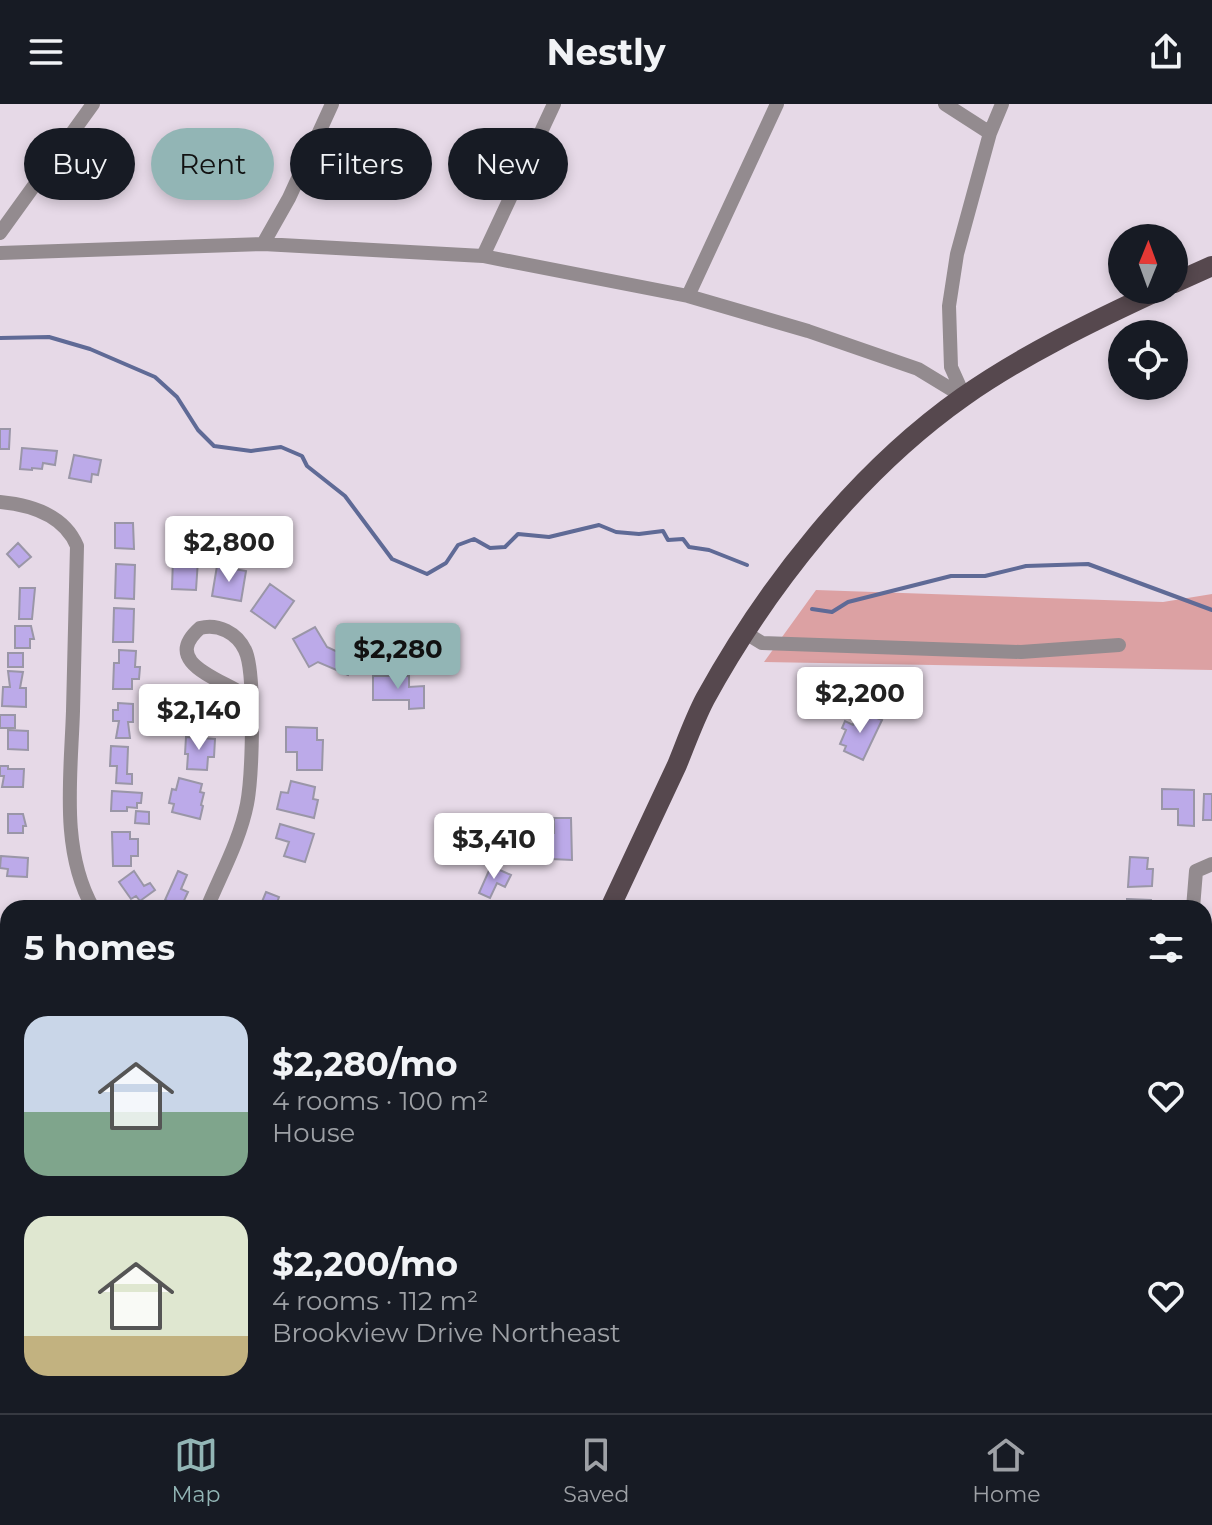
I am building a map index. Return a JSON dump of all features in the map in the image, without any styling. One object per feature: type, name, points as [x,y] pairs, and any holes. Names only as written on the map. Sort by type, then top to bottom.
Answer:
[{"type":"main road","points":[[1188,277],[1212,266]]},
{"type":"main road","points":[[614,900],[704,701],[744,632],[833,515],[923,429],[964,397],[1085,325],[1130,304]]},
{"type":"street","points":[[0,233],[93,104]]},
{"type":"street","points":[[263,244],[289,198],[332,104]]},
{"type":"street","points":[[483,256],[554,104]]},
{"type":"street","points":[[688,296],[777,104]]},
{"type":"street","points":[[945,104],[990,133]]},
{"type":"street","points":[[964,397],[951,367],[949,306],[957,254],[990,133],[1002,104]]},
{"type":"street","points":[[0,253],[263,244],[483,256],[688,296],[808,331],[918,369],[964,397]]},
{"type":"street","points":[[0,502],[53,516],[70,529],[77,546],[71,789],[73,853],[88,900]]},
{"type":"street","points":[[210,900],[247,804],[250,778],[251,700],[251,671],[246,652],[239,641],[219,627],[200,628],[188,644],[193,667],[243,692],[251,700]]},
{"type":"street","points":[[744,632],[762,643],[1021,652],[1119,645]]},
{"type":"street","points":[[1194,900],[1196,871],[1212,864]]},
{"type":"shaded area","points":[[816,590],[1163,602],[1212,594],[1212,670],[764,662]]},
{"type":"building","points":[[0,429],[10,429],[9,449],[0,449]]},
{"type":"building","points":[[22,448],[57,451],[55,465],[43,463],[42,469],[20,469]]},
{"type":"building","points":[[74,455],[101,460],[98,475],[92,474],[91,482],[69,478]]},
{"type":"building","points":[[115,523],[133,523],[134,549],[115,548]]},
{"type":"building","points":[[18,543],[31,557],[19,567],[7,554]]},
{"type":"building","points":[[173,558],[198,560],[196,590],[172,589]]},
{"type":"building","points":[[116,564],[135,565],[134,599],[115,598]]},
{"type":"building","points":[[217,566],[246,571],[241,601],[212,596]]},
{"type":"building","points":[[270,584],[294,601],[275,628],[251,611]]},
{"type":"building","points":[[20,588],[35,588],[32,619],[19,619]]},
{"type":"building","points":[[114,608],[134,609],[133,642],[113,642]]},
{"type":"building","points":[[15,626],[31,626],[34,639],[30,639],[30,648],[15,648]]},
{"type":"building","points":[[315,627],[327,647],[355,660],[348,675],[318,662],[309,667],[293,639]]},
{"type":"building","points":[[119,650],[136,651],[135,667],[140,667],[139,679],[132,679],[132,689],[113,689],[114,663],[119,663]]},
{"type":"building","points":[[8,653],[23,653],[23,667],[8,667]]},
{"type":"building","points":[[8,671],[23,672],[20,688],[26,688],[26,707],[2,706],[3,687],[10,687]]},
{"type":"building","points":[[373,676],[409,676],[409,687],[424,686],[424,708],[409,709],[409,700],[373,700]]},
{"type":"building","points":[[175,687],[195,687],[195,712],[202,712],[202,727],[168,727],[168,713],[175,713]]},
{"type":"building","points":[[118,703],[133,704],[133,722],[128,722],[130,738],[116,738],[119,721],[113,721],[113,710],[118,710]]},
{"type":"building","points":[[859,711],[882,720],[863,760],[844,751],[846,746],[840,744],[846,730],[842,728],[845,721],[853,725]]},
{"type":"building","points":[[0,715],[15,715],[15,728],[0,728]]},
{"type":"building","points":[[286,727],[317,728],[317,740],[323,740],[322,770],[297,770],[297,752],[286,752]]},
{"type":"building","points":[[8,730],[28,731],[28,750],[8,749]]},
{"type":"building","points":[[186,737],[215,739],[214,757],[208,757],[207,770],[187,769]]},
{"type":"building","points":[[111,746],[128,747],[127,774],[132,774],[132,784],[116,783],[117,766],[110,766]]},
{"type":"building","points":[[0,766],[24,769],[23,787],[2,787],[4,776],[0,776]]},
{"type":"building","points":[[179,778],[202,784],[200,792],[204,793],[200,819],[172,812],[174,804],[169,803],[172,789],[176,790]]},
{"type":"building","points":[[291,781],[315,787],[313,799],[318,800],[314,818],[277,809],[281,792],[288,793]]},
{"type":"building","points":[[1162,789],[1194,790],[1194,826],[1178,825],[1178,809],[1162,809]]},
{"type":"building","points":[[112,791],[142,793],[141,803],[137,803],[137,808],[127,807],[127,811],[111,811]]},
{"type":"building","points":[[1204,794],[1212,794],[1212,820],[1203,820]]},
{"type":"building","points":[[136,811],[149,812],[149,824],[135,823]]},
{"type":"building","points":[[8,814],[23,814],[26,826],[23,826],[23,833],[8,833]]},
{"type":"building","points":[[554,818],[571,818],[572,860],[551,859],[551,854],[544,853],[544,846],[535,846],[535,832],[554,833]]},
{"type":"building","points":[[280,824],[314,834],[305,862],[284,856],[289,842],[276,838]]},
{"type":"building","points":[[112,832],[130,832],[130,839],[138,839],[138,856],[131,856],[131,866],[113,866]]},
{"type":"building","points":[[1,856],[28,858],[27,877],[7,876],[8,869],[0,868]]},
{"type":"building","points":[[1130,857],[1148,858],[1147,869],[1153,869],[1152,886],[1128,887]]},
{"type":"building","points":[[491,866],[511,875],[505,887],[497,883],[490,898],[479,893]]},
{"type":"building","points":[[134,871],[144,886],[150,883],[155,890],[141,900],[136,896],[131,899],[119,882]]},
{"type":"building","points":[[178,871],[187,875],[181,889],[188,892],[184,900],[165,900]]},
{"type":"building","points":[[266,892],[279,897],[278,900],[263,900]]},
{"type":"waterway","points":[[0,338],[49,337],[90,349],[155,377],[177,397],[198,430],[214,446],[251,451],[281,447],[302,456],[307,466],[345,496],[392,559],[427,574],[446,563],[458,545],[474,539],[490,548],[505,547],[518,534],[549,537],[599,525],[616,532],[639,534],[663,531],[668,540],[683,539],[689,547],[709,550],[747,565]]},
{"type":"waterway","points":[[812,609],[832,612],[848,602],[951,576],[985,576],[1026,566],[1088,564],[1212,610]]}]
